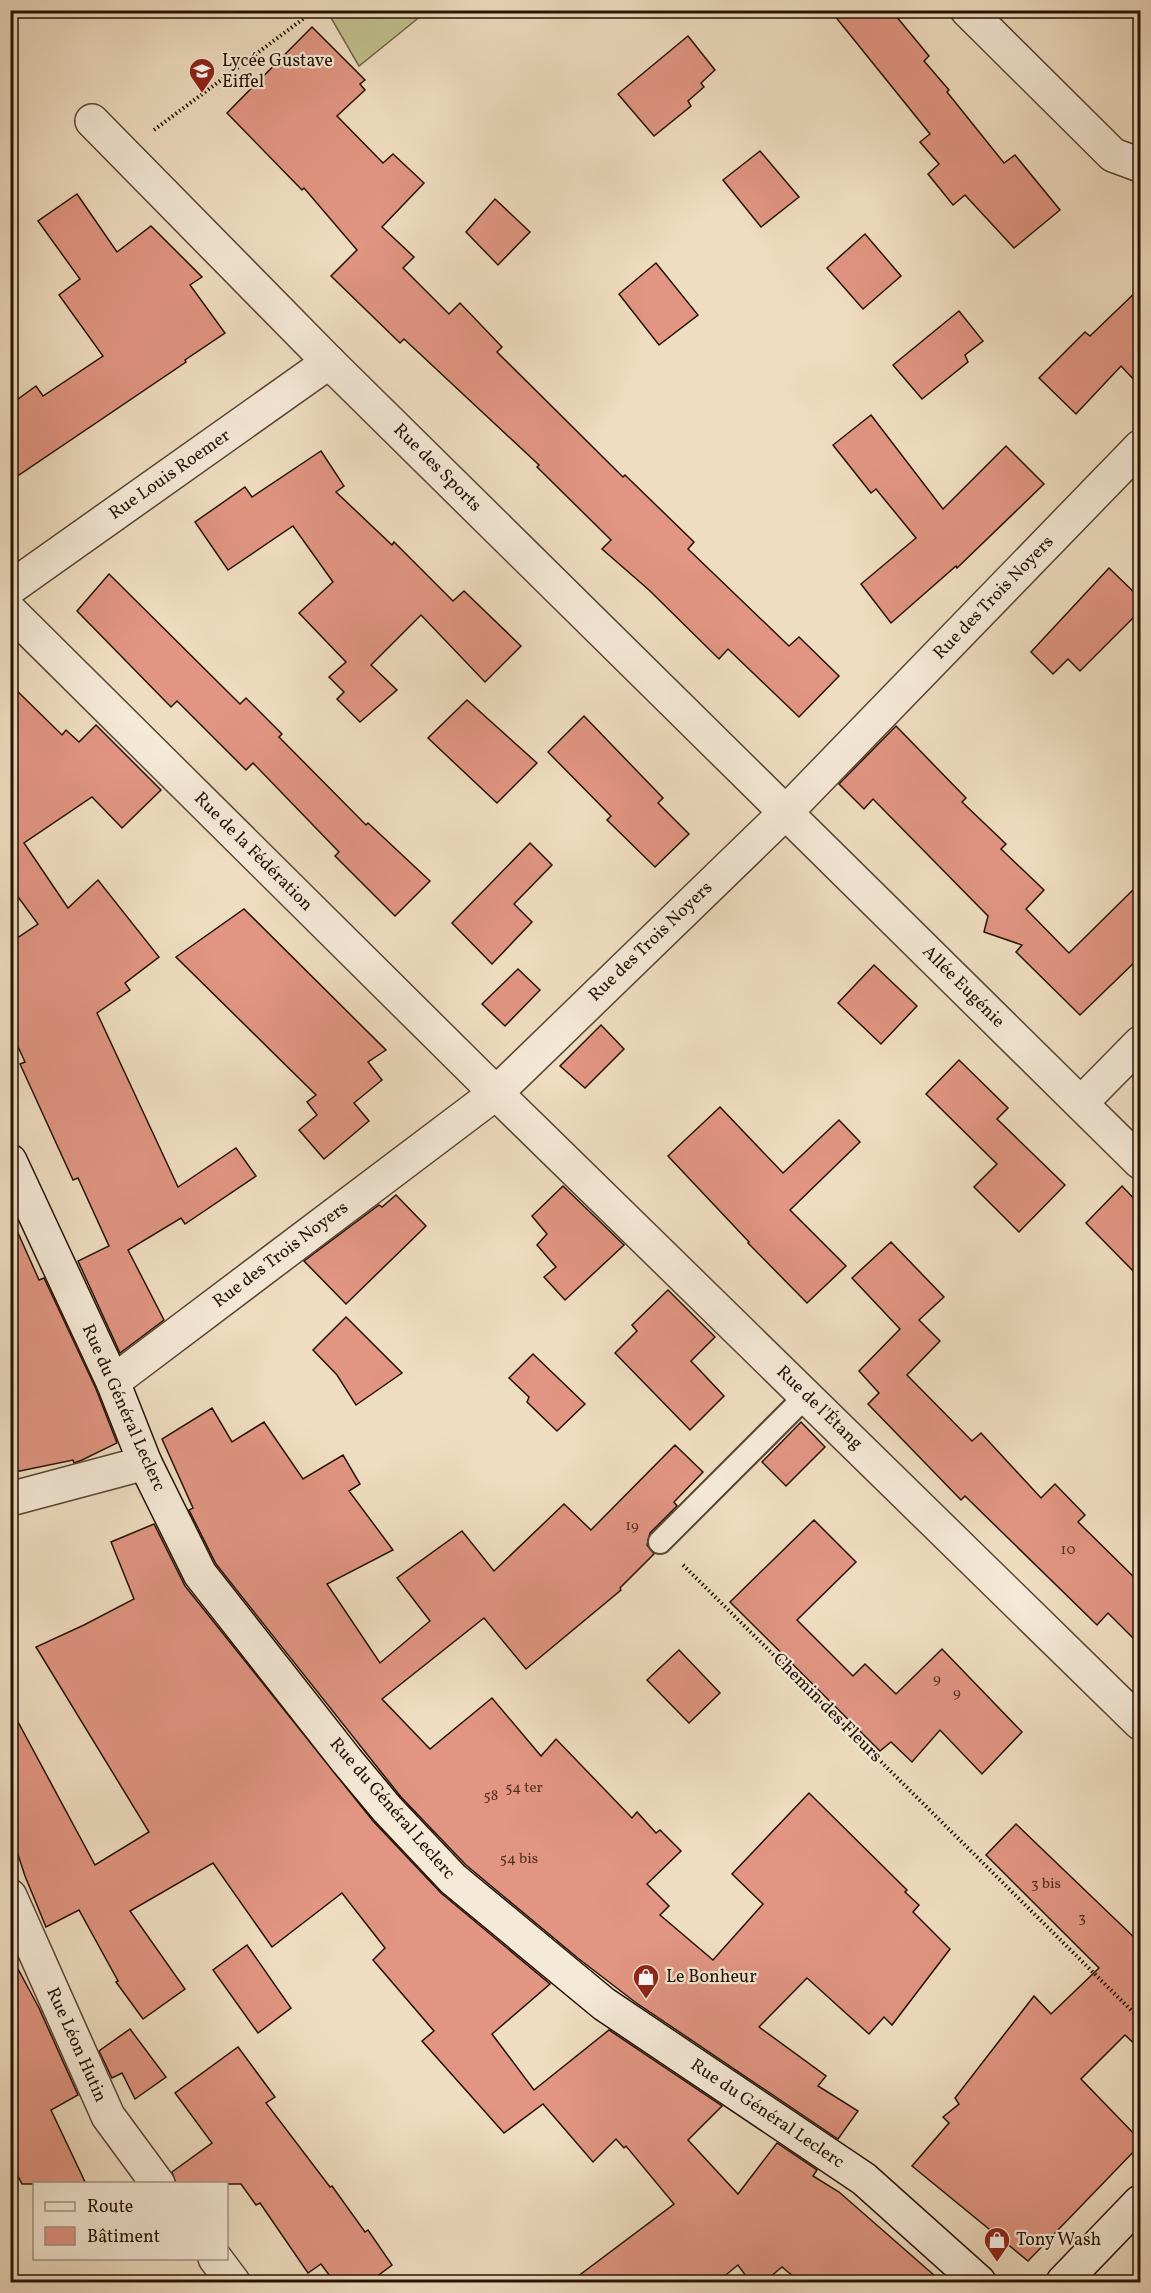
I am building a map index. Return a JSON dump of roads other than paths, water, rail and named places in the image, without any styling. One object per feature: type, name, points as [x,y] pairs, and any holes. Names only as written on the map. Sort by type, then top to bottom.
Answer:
[{"type":"street","points":[[967,10],[1113,155],[1140,165]]},
{"type":"street","name":"Rue des Sports","points":[[92,121],[329,362],[786,812]]},
{"type":"street","name":"Rue Louis Roemer","points":[[10,588],[329,362]]},
{"type":"street","name":"Rue des Trois Noyers","points":[[113,1382],[496,1093],[786,812],[1140,447]]},
{"type":"street","name":"Rue de la Fédération","points":[[10,611],[496,1093]]},
{"type":"street","name":"Allée Eugénie","points":[[786,812],[1140,1162]]},
{"type":"street","points":[[1081,1103],[1140,1043]]},
{"type":"street","name":"Rue de l'Étang","points":[[496,1093],[1140,1723]]},
{"type":"street","name":"Rue du Général Leclerc","points":[[10,1161],[113,1382],[145,1463],[200,1574],[387,1809],[453,1879],[604,2004],[633,2026],[864,2179],[979,2283]]},
{"type":"street","points":[[10,1499],[145,1463]]},
{"type":"street","name":"Rue Léon Hutin","points":[[10,1896],[108,2116],[157,2182]]},
{"type":"street","points":[[1063,2283],[1140,2202]]},
{"type":"street","points":[[215,2260],[232,2283]]},
{"type":"lane","points":[[660,1542],[806,1396]]},
{"type":"place","name":"Lycée Gustave Eiffel","points":[[202,94]]},
{"type":"place","name":"Le Bonheur","points":[[646,2000]]},
{"type":"place","name":"Tony Wash","points":[[997,2263]]}]
